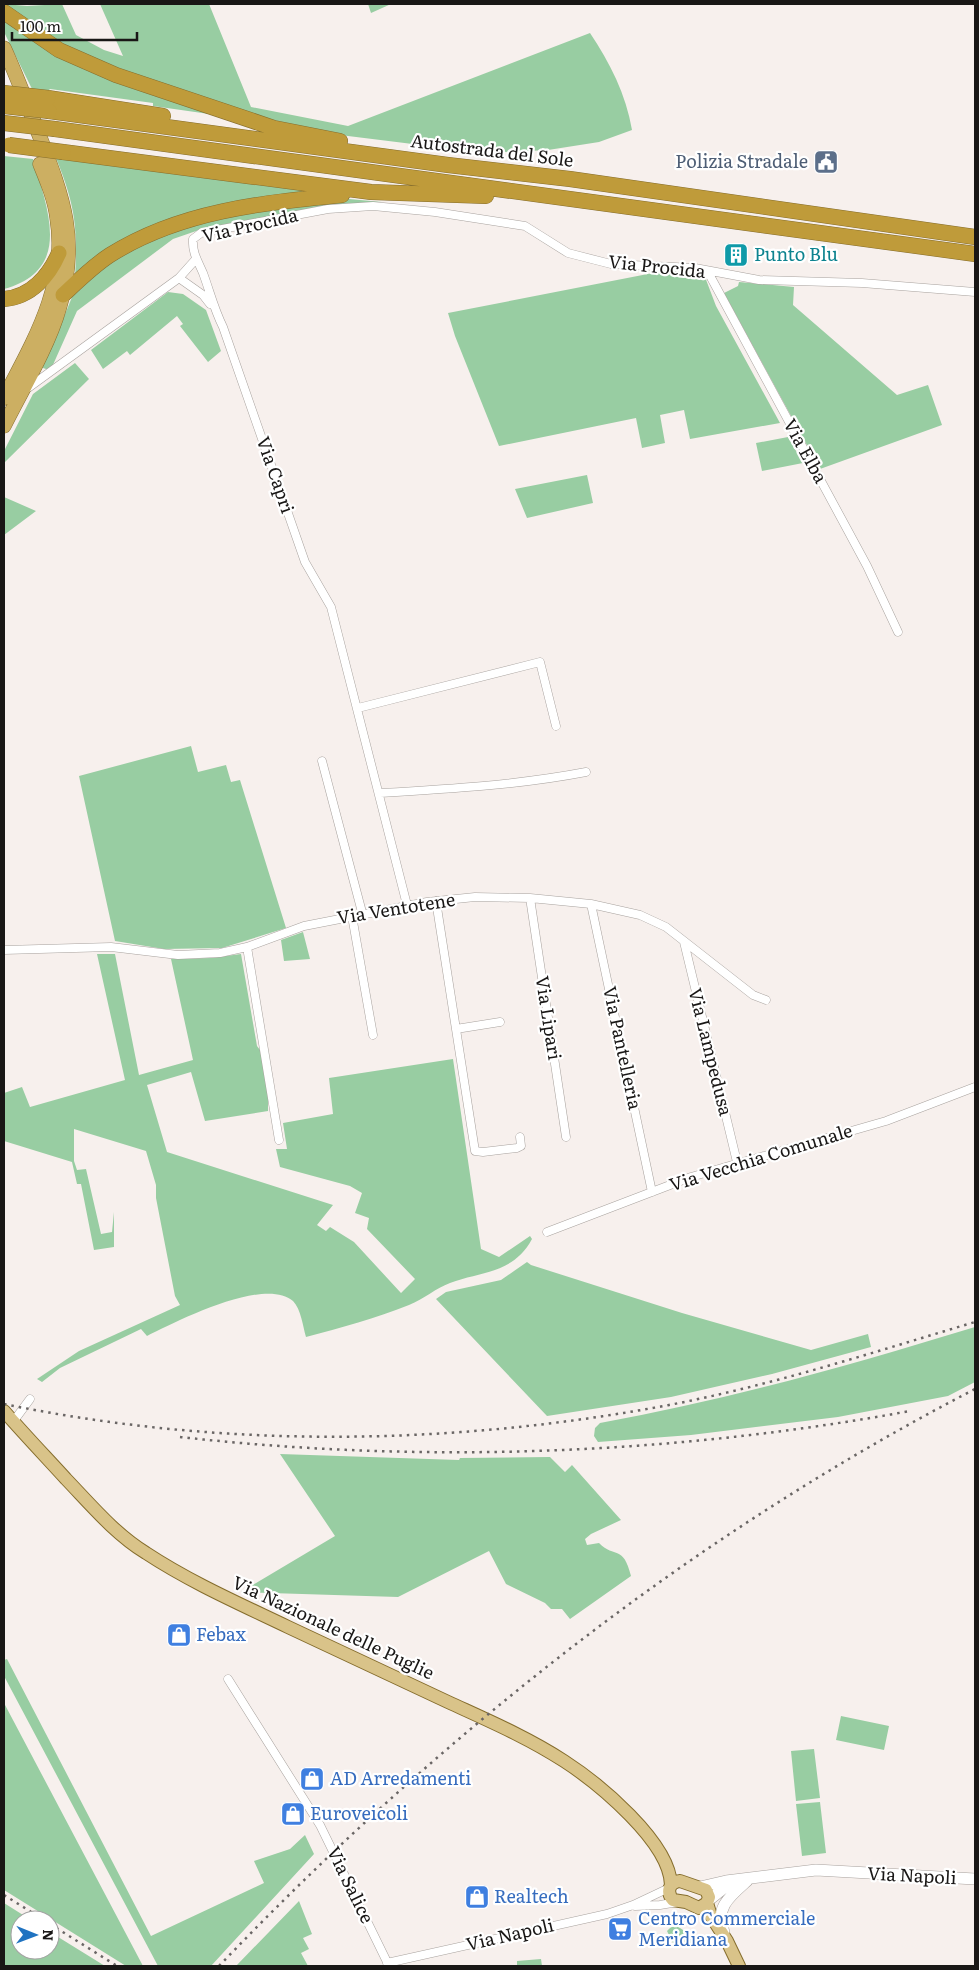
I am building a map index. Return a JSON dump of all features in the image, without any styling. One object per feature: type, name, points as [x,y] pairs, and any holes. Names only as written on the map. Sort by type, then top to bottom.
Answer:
[{"type":"highway","points":[[4,12],[59,50],[116,75],[274,128],[361,145],[404,159]]},
{"type":"highway","points":[[4,48],[18,79],[63,202],[69,246],[63,295],[52,327],[4,426]]},
{"type":"highway","points":[[4,70],[54,203],[59,237],[59,253],[54,288],[49,305],[4,398]]},
{"type":"highway","points":[[4,93],[48,105]]},
{"type":"highway","points":[[4,106],[48,105]]},
{"type":"highway","name":"Autostrada del Sole","points":[[48,105],[251,129],[324,148],[570,179],[975,237]]},
{"type":"highway","name":"Autostrada del Sole","points":[[4,123],[975,254]]},
{"type":"highway","points":[[6,145],[371,192],[564,198]]},
{"type":"highway","points":[[63,295],[108,256],[147,235],[183,220],[228,209],[281,201],[371,192]]},
{"type":"highway","points":[[4,299],[11,298],[33,288],[51,271],[59,253]]},
{"type":"main road","name":"Via Nazionale delle Puglie","points":[[4,1410],[100,1515],[123,1537],[144,1552],[171,1569],[259,1613],[544,1750],[580,1772],[628,1814],[686,1884]]},
{"type":"main road","name":"Via Nazionale delle Puglie","points":[[661,1856],[670,1878],[670,1898],[679,1902]]},
{"type":"main road","name":"Via Napoli","points":[[700,1887],[726,1881],[816,1870],[975,1879]]},
{"type":"main road","name":"Via Napoli","points":[[708,1902],[724,1888],[760,1877]]},
{"type":"main road","points":[[670,1887],[676,1881],[706,1890],[711,1916],[727,1941]]},
{"type":"main road","points":[[737,1962],[721,1926],[722,1908],[728,1897],[747,1881]]},
{"type":"main road","points":[[679,1902],[702,1907],[708,1902]]},
{"type":"main road","points":[[693,1906],[720,1944],[737,1962]]},
{"type":"street","name":"Via Procida","points":[[196,259],[192,250],[193,239],[201,233],[328,209],[373,206],[435,212],[525,226],[568,252],[611,264],[695,268],[708,272],[759,280],[862,283],[975,292]]},
{"type":"street","points":[[21,393],[179,278],[196,259]]},
{"type":"street","name":"Via Capri","points":[[196,259],[213,307],[223,326],[305,562],[331,607],[380,793],[407,905]]},
{"type":"street","name":"Via Elba","points":[[708,272],[867,566],[898,632]]},
{"type":"street","points":[[179,278],[203,296],[213,307]]},
{"type":"street","points":[[358,708],[540,662],[556,726]]},
{"type":"street","points":[[322,761],[364,916]]},
{"type":"street","points":[[380,793],[476,788],[546,780],[586,772]]},
{"type":"street","name":"Via Ventotene","points":[[4,950],[111,947],[178,955],[220,953],[247,947],[304,926],[352,916],[364,916],[407,905],[476,897],[530,898],[591,904],[640,914],[666,927],[752,995],[766,1000]]},
{"type":"street","name":"Via Lipari","points":[[530,898],[566,1138]]},
{"type":"street","points":[[436,901],[475,1151],[483,1152],[517,1148],[521,1146],[520,1137]]},
{"type":"street","name":"Via Pantelleria","points":[[591,904],[652,1192]]},
{"type":"street","points":[[352,916],[373,1035]]},
{"type":"street","points":[[24,941],[25,949]]},
{"type":"street","name":"Via Lampedusa","points":[[684,942],[737,1162]]},
{"type":"street","points":[[247,947],[279,1140]]},
{"type":"street","points":[[456,1029],[500,1022]]},
{"type":"street","name":"Via Vecchia Comunale","points":[[547,1232],[737,1162],[785,1151],[886,1121],[975,1087]]},
{"type":"street","points":[[14,1422],[30,1399]]},
{"type":"street","name":"Via Salice","points":[[228,1678],[320,1825],[388,1965]]},
{"type":"street","name":"Via Napoli","points":[[388,1965],[607,1914],[633,1905],[670,1887]]},
{"type":"street","name":"Via Napoli","points":[[633,1905],[660,1906],[679,1902]]},
{"type":"green space","points":[[4,4],[27,6],[62,4],[76,35],[104,50],[123,56],[100,4],[209,4],[251,107],[348,126],[590,33],[616,79],[626,104],[632,130],[599,142],[548,150],[508,152],[461,150],[340,135],[254,116],[70,51]]},
{"type":"green space","points":[[368,4],[391,4],[371,13]]},
{"type":"green space","points":[[4,19],[211,111],[209,114],[153,106],[153,103],[50,89],[48,91],[32,89],[4,32]]},
{"type":"green space","points":[[4,156],[33,159],[44,197],[50,235],[48,252],[40,268],[26,280],[4,289]]},
{"type":"green space","points":[[56,158],[302,188],[302,196],[183,217],[75,278],[76,244],[74,216]]},
{"type":"green space","points":[[349,199],[382,202],[328,205],[199,230],[173,239],[77,311],[52,367],[49,370],[43,368],[42,362],[55,339],[72,297],[113,259],[190,223],[315,201]]},
{"type":"green space","points":[[681,271],[682,276],[698,274],[705,277],[716,306],[780,423],[690,439],[684,410],[660,415],[665,443],[642,448],[636,418],[499,446],[455,336],[448,313],[658,272]]},
{"type":"green space","points":[[739,282],[794,287],[793,305],[897,395],[928,385],[942,425],[820,469],[724,293],[738,286]]},
{"type":"green space","points":[[168,292],[183,294],[206,310],[221,351],[208,362],[180,326],[183,324],[177,316],[130,355],[127,351],[103,369],[91,350]]},
{"type":"green space","points":[[75,363],[89,379],[4,463],[4,451],[33,394]]},
{"type":"green space","points":[[788,437],[803,463],[762,471],[756,443]]},
{"type":"green space","points":[[587,475],[593,503],[527,518],[515,489]]},
{"type":"green space","points":[[4,497],[36,511],[4,535]]},
{"type":"green space","points":[[191,746],[198,772],[226,765],[231,782],[240,780],[286,928],[222,948],[164,949],[115,941],[79,776]]},
{"type":"green space","points":[[303,932],[310,959],[284,961],[281,940]]},
{"type":"green space","points":[[97,954],[115,954],[139,1075],[193,1060],[171,959],[211,958],[241,954],[257,1046],[260,1050],[268,1087],[268,1111],[205,1121],[191,1072],[147,1085],[167,1152],[333,1205],[317,1225],[326,1231],[330,1227],[354,1242],[401,1293],[415,1279],[367,1229],[369,1218],[355,1213],[362,1193],[350,1186],[280,1167],[276,1149],[287,1149],[283,1123],[333,1114],[329,1078],[453,1059],[481,1249],[499,1257],[530,1236],[532,1239],[516,1259],[496,1270],[450,1283],[409,1305],[319,1334],[306,1337],[300,1313],[293,1301],[280,1295],[262,1294],[242,1297],[198,1312],[147,1336],[141,1329],[60,1368],[42,1382],[37,1379],[79,1351],[180,1305],[175,1296],[156,1198],[156,1185],[146,1151],[74,1129],[74,1161],[77,1170],[86,1169],[101,1234],[112,1232],[114,1212],[114,1247],[94,1250],[81,1184],[77,1184],[72,1162],[4,1141],[4,1093],[22,1087],[30,1107],[125,1080]]},
{"type":"green space","points":[[527,1262],[531,1265],[682,1313],[811,1350],[868,1334],[871,1347],[772,1374],[671,1397],[547,1416],[436,1299],[446,1292],[501,1280]]},
{"type":"green space","points":[[975,1327],[975,1382],[948,1396],[838,1417],[691,1435],[598,1442],[594,1436],[595,1428],[600,1423],[695,1404],[789,1381]]},
{"type":"green space","points":[[280,1454],[459,1460],[460,1458],[550,1457],[565,1472],[572,1465],[621,1520],[591,1534],[585,1539],[587,1545],[599,1543],[622,1556],[631,1576],[570,1619],[562,1609],[551,1609],[545,1603],[506,1584],[489,1551],[398,1597],[241,1592],[335,1536]]},
{"type":"green space","points":[[7,1659],[151,1936],[264,1883],[254,1861],[290,1849],[305,1835],[314,1854],[211,1966],[158,1966],[4,1676],[4,1660]]},
{"type":"green space","points":[[4,1703],[143,1966],[126,1966],[60,1925],[60,1910],[36,1910],[4,1890]]},
{"type":"green space","points":[[841,1716],[889,1726],[884,1750],[836,1740]]},
{"type":"green space","points":[[814,1749],[820,1798],[796,1801],[791,1751]]},
{"type":"green space","points":[[820,1802],[826,1853],[802,1856],[796,1804]]},
{"type":"green space","points":[[299,1901],[312,1934],[303,1938],[309,1949],[301,1953],[308,1966],[236,1966]]},
{"type":"green space","points":[[4,1903],[15,1910],[10,1910],[10,1960],[60,1960],[60,1938],[105,1966],[4,1966]]},
{"type":"green space","points":[[677,1926],[689,1934],[693,1944],[674,1945],[667,1931],[671,1927]]},
{"type":"green space","points":[[541,1959],[542,1966],[517,1966],[517,1961]]},
{"type":"railway","points":[[4,1404],[86,1419],[170,1429],[253,1435],[337,1437],[420,1435],[504,1428],[587,1419],[708,1397],[823,1367],[975,1322]]},
{"type":"railway","points":[[219,1966],[303,1881],[390,1799],[480,1721],[573,1646],[669,1576],[768,1509],[870,1447],[975,1389]]},
{"type":"railway","points":[[180,1437],[363,1451],[546,1451],[638,1446],[729,1437],[820,1426],[910,1411]]},
{"type":"railway","points":[[4,1895],[28,1910]]},
{"type":"railway","points":[[60,1930],[117,1966]]},
{"type":"place","name":"Polizia Stradale","points":[[826,162]]},
{"type":"place","name":"Punto Blu","points":[[736,255]]},
{"type":"place","name":"Febax","points":[[179,1635]]},
{"type":"place","name":"AD Arredamenti","points":[[312,1779]]},
{"type":"place","name":"Euroveicoli","points":[[293,1814]]},
{"type":"place","name":"Realtech","points":[[477,1897]]},
{"type":"place","name":"Centro Commerciale Meridiana","points":[[620,1929]]}]
